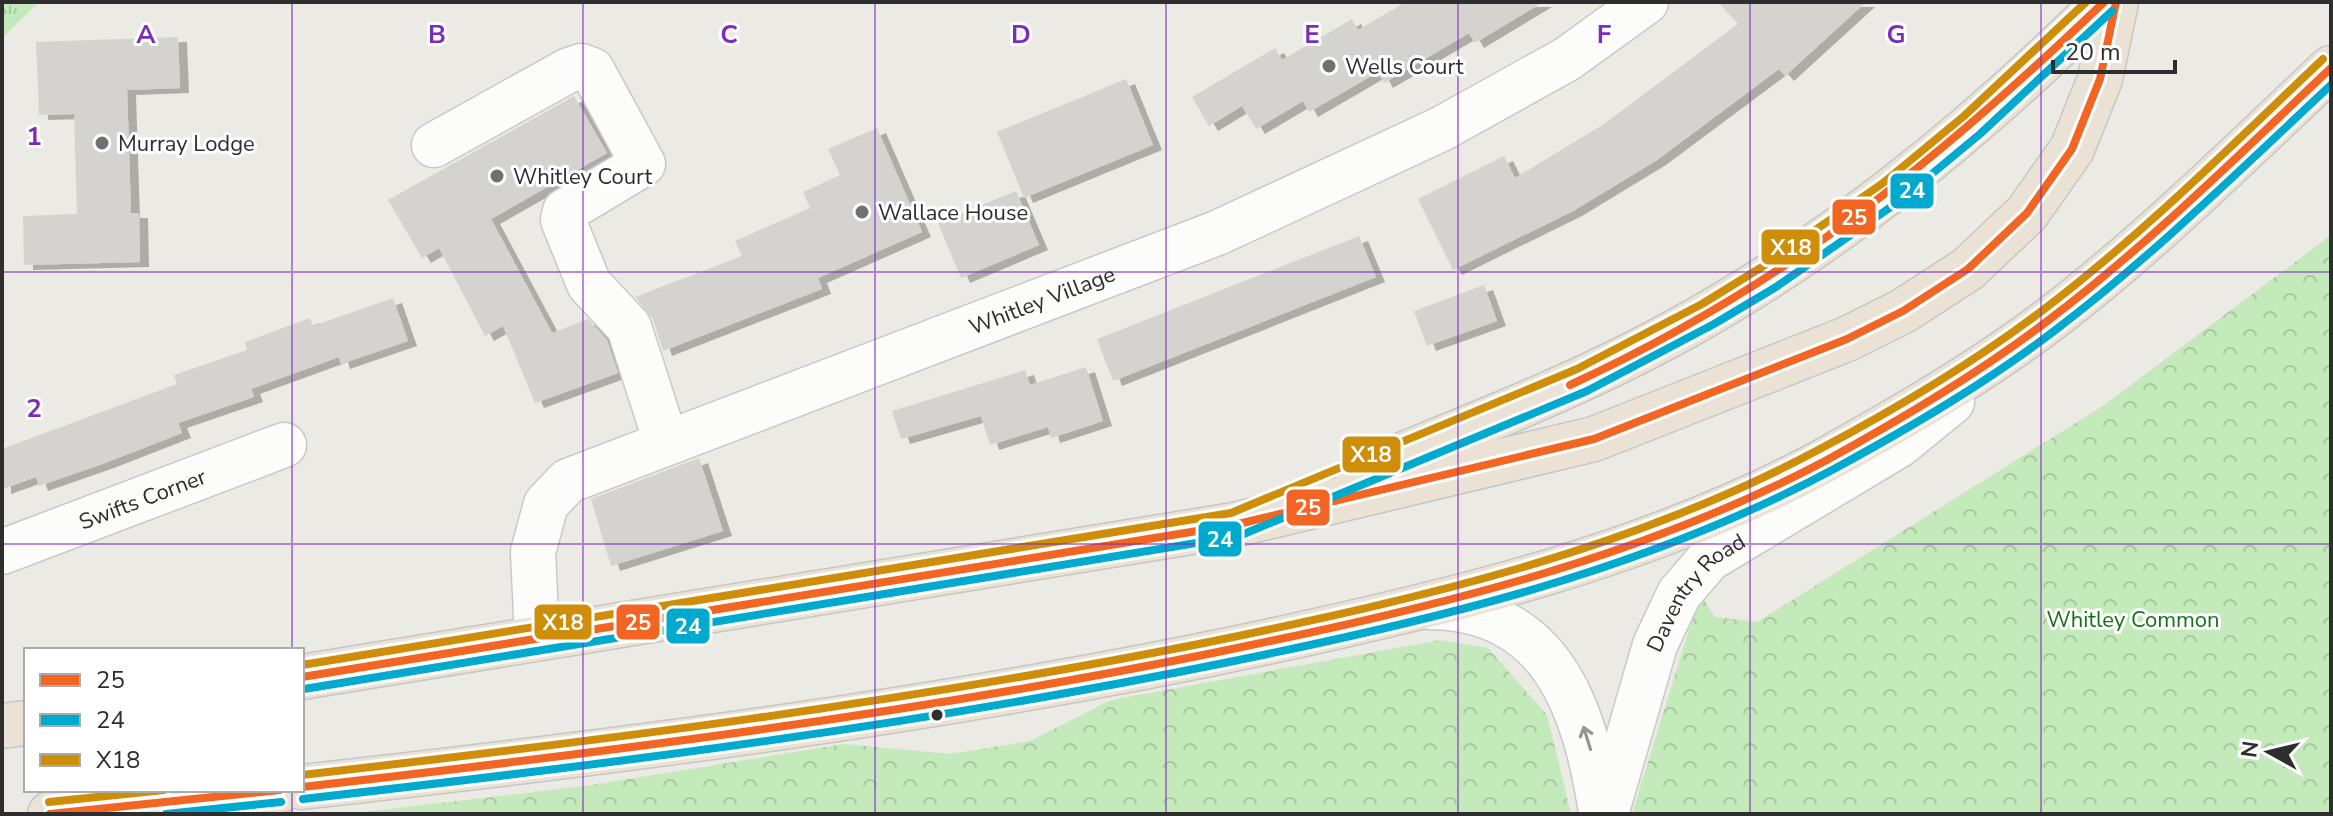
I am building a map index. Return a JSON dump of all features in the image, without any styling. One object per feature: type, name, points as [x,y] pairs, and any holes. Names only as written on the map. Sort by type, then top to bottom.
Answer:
[{"type":"highway","points":[[1234,525],[1582,380],[1665,338],[1769,277],[1890,193],[1972,125],[2104,2]]},
{"type":"highway","points":[[304,677],[1234,525],[1594,439],[1847,339],[1903,311],[1968,269],[2001,241],[2051,182],[2087,116],[2111,37],[2116,2]]},
{"type":"highway","points":[[304,787],[579,756],[1097,678],[1429,607],[1600,554],[1721,511],[1765,491],[1947,389],[2075,301],[2331,68]]},
{"type":"highway","points":[[2,726],[24,723]]},
{"type":"highway","points":[[50,814],[261,792]]},
{"type":"street","name":"Whitley Village","points":[[537,637],[533,552],[546,504],[568,481],[936,343],[1217,233],[1441,129],[1567,59],[1646,2]]},
{"type":"street","points":[[434,145],[569,70],[581,66],[592,70],[643,164],[565,211],[563,220],[589,284],[629,327],[666,442]]},
{"type":"street","name":"Daventry Road","points":[[1604,814],[1647,665],[1665,618],[1693,574],[1729,544],[1899,445],[2075,301]]},
{"type":"street","name":"Swifts Corner","points":[[2,552],[284,445]]},
{"type":"street","name":"Daventry Road","points":[[1429,607],[1460,608],[1492,617],[1523,635],[1546,658],[1564,683],[1583,724],[1604,814]]},
{"type":"green space","points":[[2,2],[39,2],[2,38]]},
{"type":"green space","name":"Whitley Common","points":[[2331,235],[2331,814],[1632,814],[1700,594],[1715,617],[1757,622],[2103,406]]},
{"type":"green space","points":[[1440,640],[1488,648],[1547,715],[1571,814],[347,814],[592,785],[844,744],[950,754],[1030,741],[1111,700]]},
{"type":"building","name":"Wells Court","points":[[1406,2],[1543,2],[1475,43],[1469,33],[1384,83],[1378,72],[1309,112],[1303,101],[1256,129],[1242,106],[1209,126],[1192,97],[1275,48],[1282,60],[1352,19],[1358,30]]},
{"type":"building","points":[[1718,2],[1866,2],[1785,76],[1779,69],[1657,160],[1573,211],[1453,270],[1418,199],[1504,156],[1515,178],[1604,124],[1738,24]]},
{"type":"building","name":"Murray Lodge","points":[[178,37],[180,88],[127,90],[131,213],[139,213],[140,262],[24,265],[23,216],[77,214],[74,114],[39,115],[36,42]]},
{"type":"building","points":[[1126,79],[1153,145],[1024,198],[997,132]]},
{"type":"building","points":[[574,96],[607,153],[491,219],[552,333],[588,319],[607,340],[618,373],[535,403],[503,326],[485,336],[439,248],[422,258],[388,200]]},
{"type":"building","points":[[877,128],[922,232],[818,278],[822,289],[663,351],[653,319],[635,297],[742,256],[735,241],[810,208],[803,192],[840,175],[828,149]]},
{"type":"building","points":[[1016,191],[1039,245],[961,278],[938,223]]},
{"type":"building","points":[[1359,236],[1376,277],[1113,381],[1097,339]]},
{"type":"building","points":[[1484,285],[1497,321],[1427,346],[1414,311]]},
{"type":"building","points":[[393,298],[408,341],[341,364],[339,357],[251,389],[254,397],[178,423],[182,433],[105,463],[39,486],[36,477],[2,489],[2,449],[177,384],[174,375],[247,350],[245,342],[310,318],[313,326]]},
{"type":"building","points":[[1086,367],[1103,421],[1051,438],[1048,427],[990,445],[981,416],[901,439],[892,411],[1025,370],[1030,385]]},
{"type":"building","points":[[699,458],[723,531],[611,566],[591,499]]},
{"type":"transit line","name":"X18","points":[[304,665],[1231,513],[1577,369],[1702,304],[1762,267],[1883,183],[1964,116],[2086,2]]},
{"type":"transit line","name":"25","points":[[1570,385],[1720,306],[1854,217],[1980,116],[2104,2]]},
{"type":"transit line","name":"25","points":[[304,677],[1234,525],[1594,439],[1847,339],[1903,311],[1968,269],[2027,213],[2072,149],[2100,79],[2116,2]]},
{"type":"transit line","name":"24","points":[[304,689],[1239,536],[1587,391],[1714,324],[1776,287],[1898,202],[1980,134],[2112,11]]},
{"type":"transit line","name":"X18","points":[[304,775],[757,718],[1096,664],[1366,608],[1521,568],[1597,544],[1672,517],[1746,485],[1818,450],[1962,367],[2043,310],[2116,251],[2323,59]]},
{"type":"transit line","name":"25","points":[[304,787],[759,730],[1100,675],[1370,619],[1526,579],[1603,555],[1678,528],[1825,461],[1968,377],[2050,319],[2123,260],[2331,68]]},
{"type":"transit line","name":"24","points":[[303,799],[765,741],[1110,685],[1302,647],[1459,610],[1613,564],[1762,505],[1834,469],[2004,367],[2129,270],[2331,85]]},
{"type":"transit line","name":"X18","points":[[49,802],[145,792]]},
{"type":"transit line","name":"25","points":[[50,814],[261,792]]},
{"type":"transit line","name":"24","points":[[166,814],[281,802]]},
{"type":"place","name":"Wells Court","points":[[1329,66]]},
{"type":"place","name":"Murray Lodge","points":[[102,143]]},
{"type":"place","name":"Whitley Court","points":[[497,176]]},
{"type":"place","name":"Wallace House","points":[[862,212]]}]
